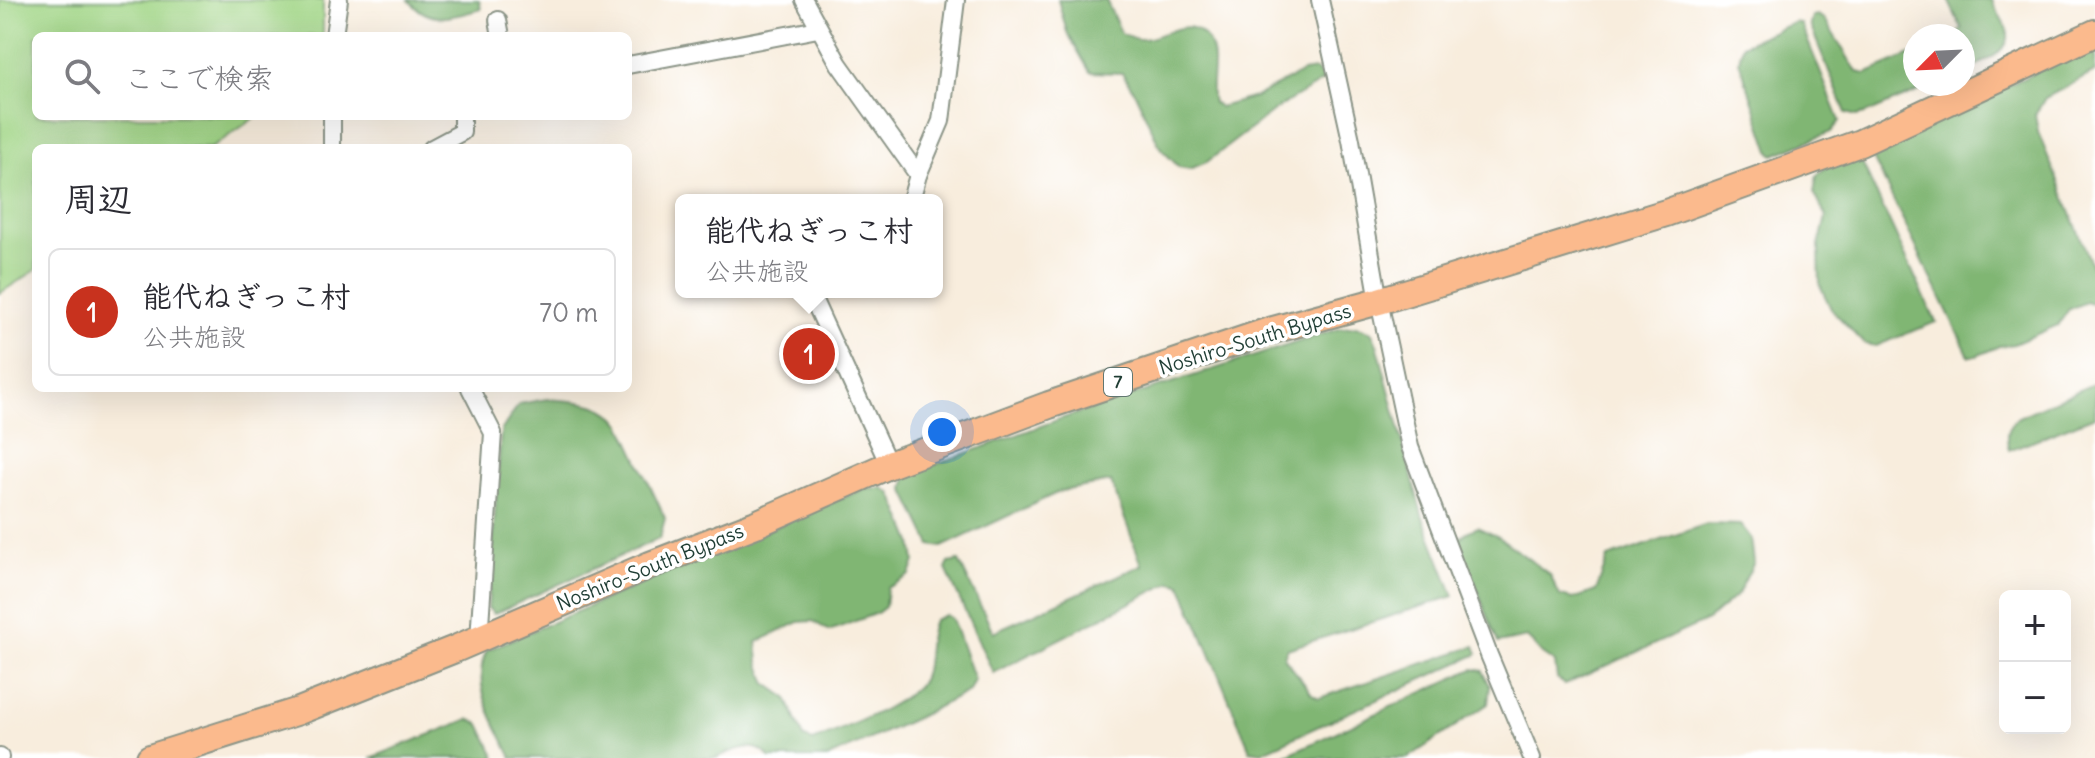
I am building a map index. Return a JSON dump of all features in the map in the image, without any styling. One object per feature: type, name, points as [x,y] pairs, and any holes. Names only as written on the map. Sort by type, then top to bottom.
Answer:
[{"type":"highway","name":"Noshiro-South Bypass","points":[[150,758],[299,711],[756,524],[889,465],[1049,405],[1266,332],[1379,301],[1666,213],[1860,143],[2095,33]]},
{"type":"street","points":[[335,32],[339,0]]},
{"type":"street","points":[[804,0],[839,64],[918,175]]},
{"type":"street","points":[[913,194],[941,121],[956,0]]},
{"type":"street","points":[[1320,0],[1351,140],[1379,301],[1410,447],[1494,668],[1532,758]]},
{"type":"street","points":[[632,64],[818,29]]},
{"type":"street","points":[[332,120],[332,144]]},
{"type":"street","points":[[440,144],[462,132],[462,120]]},
{"type":"street","points":[[813,298],[889,465]]},
{"type":"street","points":[[472,392],[493,433],[479,639]]},
{"type":"green space","points":[[0,0],[323,0],[323,32],[32,32],[32,120],[251,120],[217,144],[32,144],[32,273],[0,293]]},
{"type":"green space","points":[[409,0],[479,0],[481,9],[451,17],[433,16],[425,14]]},
{"type":"green space","points":[[1058,0],[1106,0],[1121,33],[1134,38],[1148,38],[1184,27],[1201,32],[1211,49],[1213,103],[1220,107],[1255,97],[1303,72],[1315,70],[1326,79],[1279,107],[1207,162],[1190,169],[1179,167],[1161,149],[1135,93],[1122,73],[1090,72],[1067,32]]},
{"type":"green space","points":[[1948,0],[1991,0],[2007,30],[2006,45],[1975,66],[1975,24],[1960,24]]},
{"type":"green space","points":[[1812,16],[1824,19],[1857,72],[1866,74],[1903,58],[1903,96],[1908,96],[1865,114],[1856,116],[1846,113],[1810,25]]},
{"type":"green space","points":[[1795,22],[1801,24],[1840,121],[1831,132],[1774,155],[1739,61],[1742,45]]},
{"type":"green space","points":[[2095,46],[2095,72],[2045,98],[2035,115],[2038,132],[2095,273],[2095,305],[2086,302],[2069,309],[2058,325],[2014,344],[1969,356],[1872,156],[1877,144]]},
{"type":"green space","points":[[1852,154],[1862,163],[1936,322],[1876,346],[1865,344],[1831,309],[1820,285],[1819,246],[1826,217],[1814,192],[1817,175],[1832,161]]},
{"type":"green space","points":[[1356,326],[1372,332],[1377,344],[1422,515],[1454,596],[1287,649],[1284,657],[1312,694],[1319,698],[1475,646],[1478,654],[1262,752],[1250,750],[1181,584],[1171,582],[993,673],[946,569],[949,563],[959,561],[993,632],[1142,565],[1111,482],[1061,491],[942,547],[931,545],[904,489],[907,475],[1060,419],[1338,329]]},
{"type":"green space","points":[[2095,383],[2095,416],[2009,450],[2008,432],[2018,417]]},
{"type":"green space","points":[[547,399],[588,404],[615,417],[622,425],[665,518],[660,538],[494,614],[488,608],[501,431],[519,404]]},
{"type":"green space","points":[[866,488],[883,488],[892,494],[912,542],[915,561],[910,575],[887,588],[885,607],[877,613],[829,631],[813,621],[799,622],[757,642],[759,662],[767,684],[787,698],[804,738],[813,741],[876,714],[919,685],[924,675],[934,620],[946,615],[952,619],[974,680],[969,691],[827,758],[770,758],[758,749],[744,748],[716,758],[512,758],[483,691],[482,664],[487,650]]},
{"type":"green space","points":[[1707,524],[1741,525],[1751,538],[1754,562],[1738,594],[1708,620],[1564,685],[1557,678],[1555,663],[1527,637],[1498,643],[1458,540],[1477,527],[1499,537],[1550,575],[1560,596],[1573,599],[1596,591],[1608,558]]},
{"type":"green space","points":[[1473,669],[1483,671],[1490,686],[1488,704],[1408,758],[1280,758]]},
{"type":"green space","points":[[469,719],[480,724],[496,758],[371,758]]},
{"type":"place","name":"能代ねぎっこ村","points":[[809,354]]}]
